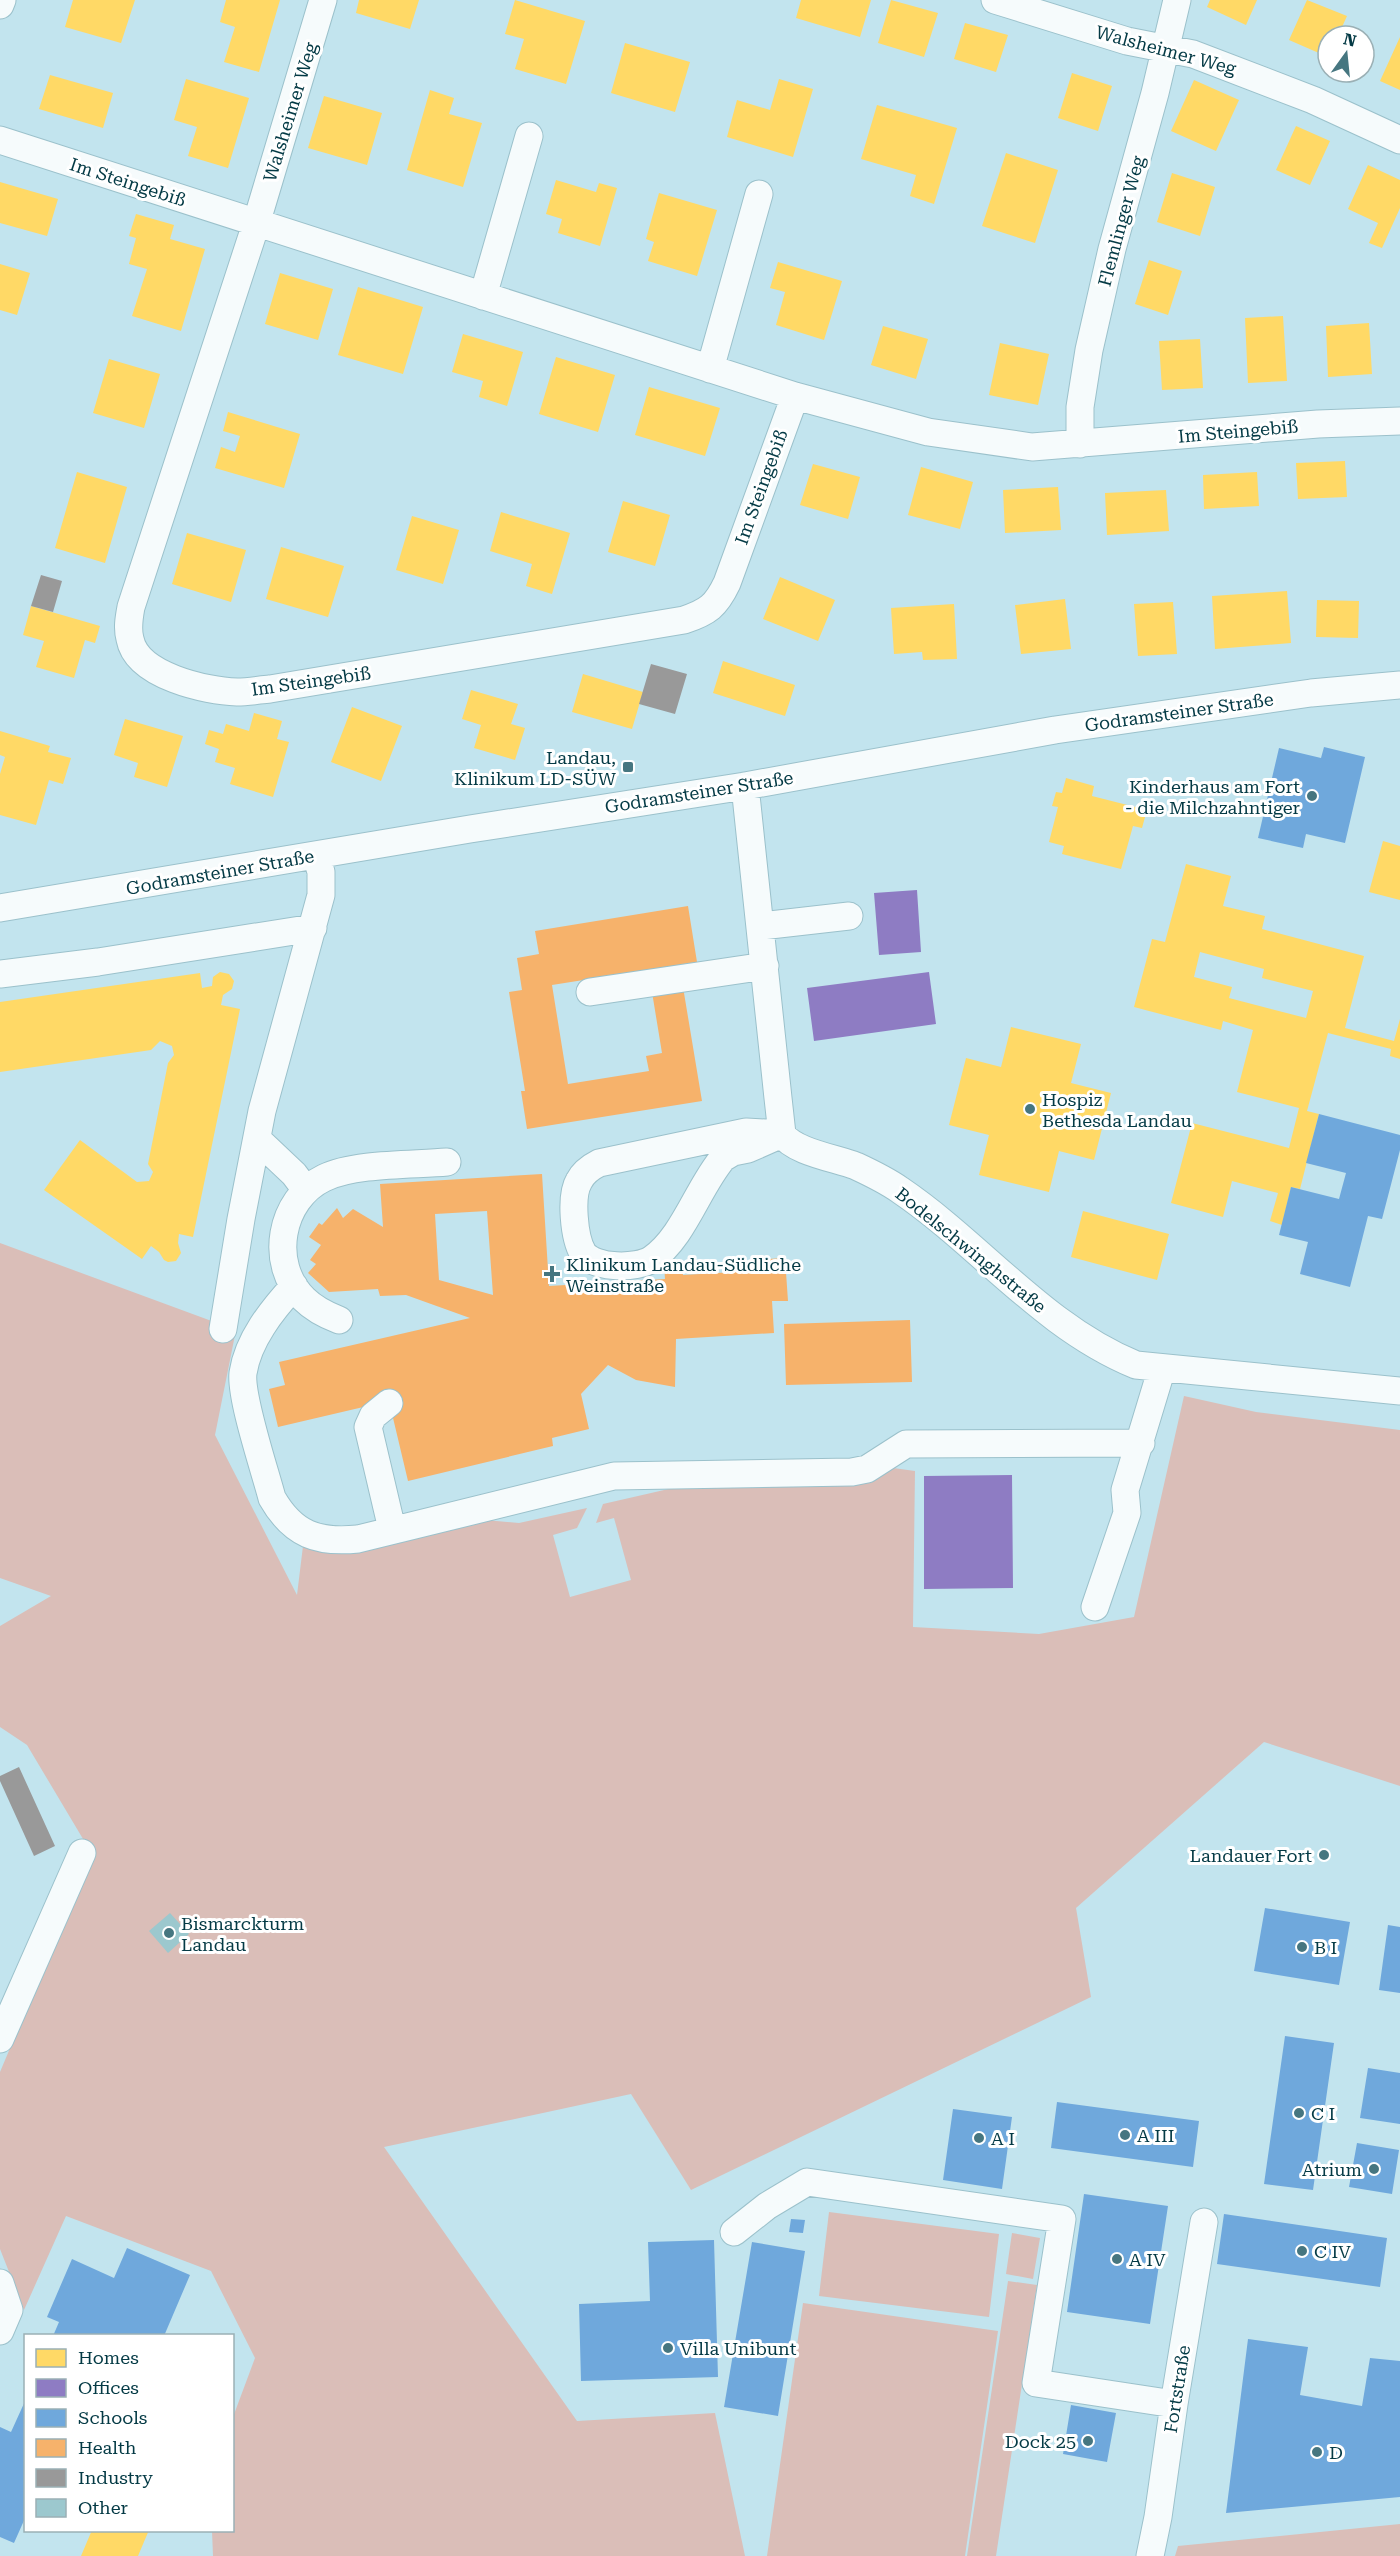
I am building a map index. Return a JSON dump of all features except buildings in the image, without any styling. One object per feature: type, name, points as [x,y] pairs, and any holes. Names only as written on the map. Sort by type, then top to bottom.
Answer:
[{"type":"street","points":[[0,5],[2,0]]},
{"type":"street","name":"Walsheimer Weg","points":[[256,224],[323,0]]},
{"type":"street","name":"Walsheimer Weg","points":[[995,0],[1127,41],[1193,54],[1313,100],[1400,140]]},
{"type":"street","name":"Flemlinger Weg","points":[[1080,444],[1080,407],[1089,350],[1112,249],[1178,0]]},
{"type":"street","points":[[483,296],[529,136]]},
{"type":"street","name":"Im Steingebiß","points":[[0,140],[795,396],[898,424],[979,441],[1032,447],[1317,424],[1400,421]]},
{"type":"street","points":[[710,369],[759,194]]},
{"type":"street","name":"Im Steingebiß","points":[[256,224],[131,607],[128,624],[130,642],[135,651],[156,670],[171,679],[236,692],[270,689],[684,620],[700,615],[712,608],[727,583],[795,396]]},
{"type":"street","name":"Godramsteiner Straße","points":[[0,908],[745,786],[1055,730],[1311,693],[1400,685]]},
{"type":"street","points":[[745,786],[782,1134]]},
{"type":"street","points":[[223,1329],[257,1139],[268,1090],[313,928],[321,884],[316,855]]},
{"type":"street","points":[[761,926],[849,916]]},
{"type":"street","points":[[0,974],[98,962],[313,928]]},
{"type":"street","points":[[590,992],[765,966]]},
{"type":"street","points":[[746,1132],[782,1134],[723,1158],[670,1243],[651,1260],[635,1265],[618,1266],[591,1259],[584,1253],[579,1242],[574,1204],[578,1182],[599,1162],[746,1132]]},
{"type":"street","name":"Bodelschwinghstraße","points":[[782,1134],[791,1143],[880,1177],[901,1190],[1054,1318],[1098,1348],[1149,1366],[1400,1391]]},
{"type":"street","points":[[257,1139],[294,1174],[306,1190]]},
{"type":"street","points":[[696,1142],[713,1153],[716,1166]]},
{"type":"street","points":[[339,1320],[322,1313],[303,1298],[294,1286],[284,1262],[283,1238],[292,1207],[306,1190],[325,1177],[348,1171],[447,1162]]},
{"type":"street","points":[[294,1286],[268,1318],[252,1344],[243,1375],[243,1387],[272,1498],[281,1514],[299,1530],[315,1537],[335,1541],[358,1539],[614,1476],[852,1472],[867,1469],[906,1444],[1141,1443]]},
{"type":"street","points":[[1095,1607],[1127,1513],[1125,1491],[1141,1443],[1149,1366]]},
{"type":"street","points":[[389,1403],[373,1416],[368,1427],[392,1529]]},
{"type":"street","points":[[0,2039],[82,1853]]},
{"type":"street","points":[[734,2232],[767,2206],[807,2182],[1062,2219],[1036,2383],[1174,2404]]},
{"type":"street","name":"Fortstraße","points":[[1150,2556],[1204,2222]]},
{"type":"street","points":[[0,2283],[9,2310],[0,2331]]},
{"type":"shaded area","points":[[0,1243],[236,1330],[215,1435],[297,1595],[303,1546],[474,1519],[519,1523],[587,1508],[577,1528],[553,1535],[570,1597],[631,1580],[614,1518],[596,1523],[603,1504],[686,1485],[886,1467],[915,1471],[913,1627],[1039,1634],[1134,1617],[1184,1396],[1256,1412],[1400,1430],[1400,1786],[1264,1742],[1076,1908],[1091,1997],[691,2190],[631,2094],[384,2147],[577,2421],[715,2413],[745,2556],[213,2556],[212,2532],[234,2532],[234,2414],[255,2358],[211,2271],[66,2216],[24,2310],[0,2249],[0,2072],[92,1854],[27,1745],[0,1727],[0,1626],[51,1596],[0,1578]]},
{"type":"shaded area","points":[[829,2212],[999,2234],[989,2317],[819,2296]]},
{"type":"shaded area","points":[[1012,2233],[1040,2238],[1033,2279],[1006,2274]]},
{"type":"shaded area","points":[[1008,2281],[1037,2285],[996,2556],[967,2556]]},
{"type":"shaded area","points":[[803,2303],[998,2331],[965,2556],[767,2556]]},
{"type":"shaded area","points":[[1400,2524],[1400,2556],[1175,2556],[1178,2546]]},
{"type":"place","name":"Landau, Klinikum LD-SÜW","points":[[628,767]]},
{"type":"place","name":"Kinderhaus am Fort - die Milchzahntiger","points":[[1312,796]]},
{"type":"place","name":"Hospiz Bethesda Landau","points":[[1030,1109]]},
{"type":"place","name":"Klinikum Landau-Südliche Weinstraße","points":[[552,1274]]},
{"type":"place","name":"Landauer Fort","points":[[1324,1855]]},
{"type":"place","name":"Bismarckturm Landau","points":[[169,1933]]},
{"type":"place","name":"B I","points":[[1302,1947]]},
{"type":"place","name":"C I","points":[[1299,2113]]},
{"type":"place","name":"A III","points":[[1125,2135]]},
{"type":"place","name":"A I","points":[[979,2138]]},
{"type":"place","name":"Atrium","points":[[1374,2169]]},
{"type":"place","name":"C IV","points":[[1302,2251]]},
{"type":"place","name":"A IV","points":[[1117,2259]]},
{"type":"place","name":"Villa Unibunt","points":[[668,2348]]},
{"type":"place","name":"Dock 25","points":[[1088,2441]]},
{"type":"place","name":"D","points":[[1317,2452]]}]
